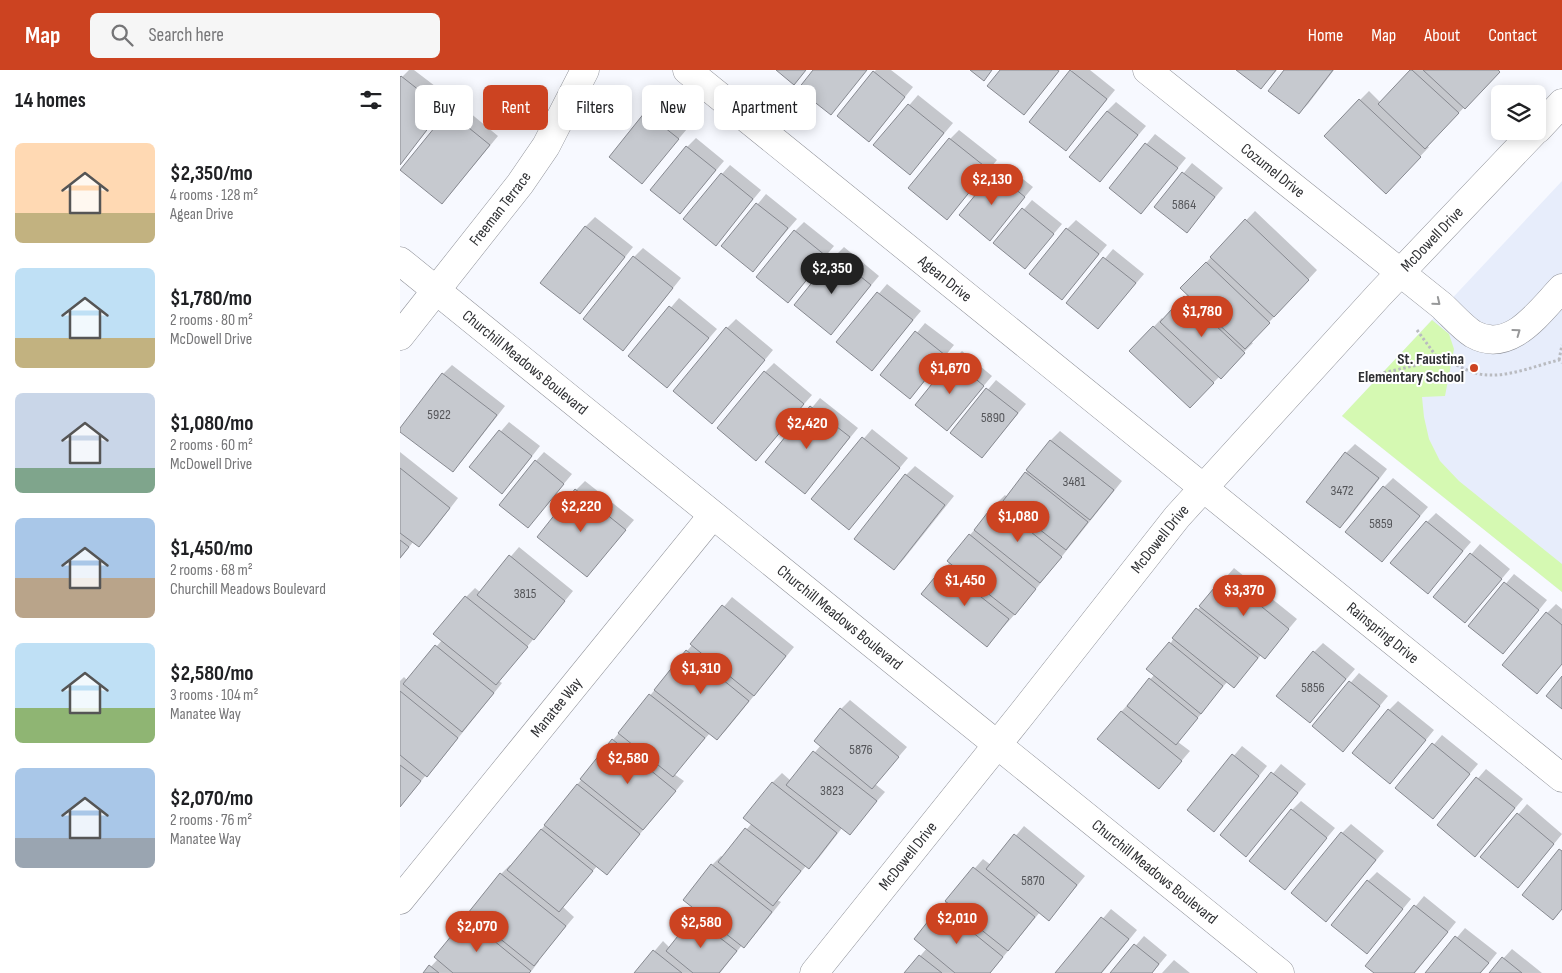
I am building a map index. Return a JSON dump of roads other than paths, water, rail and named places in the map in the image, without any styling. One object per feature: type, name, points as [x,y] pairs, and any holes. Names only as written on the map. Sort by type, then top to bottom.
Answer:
[{"type":"street","name":"Freeman Terrace","points":[[400,336],[520,184],[546,146],[586,70]]},
{"type":"street","name":"Agean Drive","points":[[687,70],[1204,487]]},
{"type":"street","name":"Cozumel Drive","points":[[1147,70],[1441,305],[1472,334],[1488,340],[1509,338],[1527,325],[1562,288]]},
{"type":"street","name":"McDowell Drive","points":[[1546,120],[1562,103]]},
{"type":"street","name":"McDowell Drive","points":[[814,973],[1176,517],[1400,272],[1526,140]]},
{"type":"street","name":"Churchill Meadows Boulevard","points":[[400,261],[712,516],[1280,973]]},
{"type":"street","name":"Rainspring Drive","points":[[1204,487],[1562,778]]},
{"type":"street","name":"Manatee Way","points":[[400,900],[712,516]]},
{"type":"place","name":"St. Faustina Elementary School","points":[[1474,368]]}]
